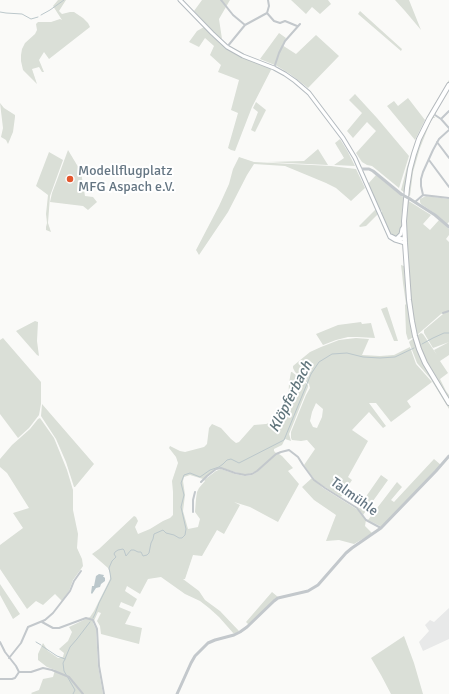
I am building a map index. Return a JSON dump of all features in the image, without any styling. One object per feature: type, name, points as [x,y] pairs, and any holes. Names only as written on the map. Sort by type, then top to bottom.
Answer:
[{"type":"main road","points":[[180,0],[227,47],[243,56],[285,74],[313,98],[347,144],[355,158],[390,236],[392,239],[405,241]]},
{"type":"main road","points":[[449,85],[419,139],[410,169],[404,211],[411,314],[416,342],[425,363],[449,403]]},
{"type":"main road","points":[[395,238],[401,235],[404,226]]},
{"type":"main road","points":[[388,232],[395,238],[405,241]]},
{"type":"street","points":[[222,0],[233,15],[245,25]]},
{"type":"street","points":[[227,47],[245,25],[267,13],[269,6],[268,0]]},
{"type":"street","points":[[267,13],[274,20],[280,23],[285,21],[297,26]]},
{"type":"street","points":[[274,68],[279,53],[285,42],[300,24]]},
{"type":"street","points":[[441,119],[449,111]]},
{"type":"street","points":[[423,194],[421,179],[432,150],[442,135],[449,129],[441,119],[435,115]]},
{"type":"street","points":[[437,142],[449,158]]},
{"type":"street","points":[[429,160],[449,187]]},
{"type":"street","points":[[360,169],[369,169],[374,171],[401,194],[415,202],[449,227]]},
{"type":"street","points":[[415,202],[423,194]]},
{"type":"street","points":[[423,194],[449,198]]},
{"type":"street","points":[[443,313],[449,311]]},
{"type":"street","name":"Talmühle","points":[[201,482],[207,476],[221,468],[240,474],[252,474],[260,469],[276,454],[289,450],[298,457],[314,480],[353,505],[366,520],[381,528]]},
{"type":"street","points":[[177,694],[193,659],[200,650],[215,640],[240,632],[278,598],[308,591],[314,588],[346,553],[381,528],[449,456]]},
{"type":"street","points":[[193,512],[195,492]]},
{"type":"street","points":[[9,658],[21,643],[28,627],[42,622],[53,613],[70,591],[74,581],[81,571]]},
{"type":"street","points":[[42,622],[53,628],[59,628],[86,618],[92,620],[97,629],[98,666],[104,694]]},
{"type":"street","points":[[0,642],[5,652],[20,672]]},
{"type":"street","points":[[20,672],[31,672],[43,668],[52,670],[67,676],[83,694]]},
{"type":"street","points":[[1,679],[12,680],[20,672]]},
{"type":"shaded area","points":[[58,0],[66,0],[59,11],[62,14],[74,12],[83,18],[90,27],[49,59],[44,52],[39,60],[44,72],[42,72],[39,67],[32,69],[37,84],[23,70],[21,61],[22,49],[25,43],[35,34],[37,30],[36,24],[38,22],[62,20],[53,6]]},
{"type":"shaded area","points":[[202,0],[230,0],[219,19],[222,39],[217,36],[194,11]]},
{"type":"shaded area","points":[[291,0],[328,0],[331,4],[320,14],[312,7],[306,14]]},
{"type":"shaded area","points":[[395,0],[409,0],[421,30],[405,11]]},
{"type":"shaded area","points":[[360,11],[402,49],[401,51],[358,14]]},
{"type":"shaded area","points":[[204,27],[211,35],[228,48],[272,68],[252,107],[235,151],[228,148],[238,113],[231,110],[239,80],[218,72],[221,65],[210,55],[214,46],[205,38],[199,47],[189,42],[197,31]]},
{"type":"shaded area","points":[[279,33],[286,38],[282,45],[296,54],[316,35],[339,56],[308,88],[277,66],[260,59]]},
{"type":"shaded area","points":[[449,80],[449,83],[425,124],[405,193],[401,190],[416,140],[431,110]]},
{"type":"shaded area","points":[[355,94],[409,156],[399,188],[372,166],[362,162],[356,153],[376,131],[367,122],[353,138],[347,131],[362,113],[349,100]]},
{"type":"shaded area","points":[[408,98],[425,120],[415,140],[387,106],[394,101],[398,106]]},
{"type":"shaded area","points":[[256,102],[266,110],[255,132],[251,130],[258,112],[253,108]]},
{"type":"shaded area","points":[[0,103],[4,108],[15,115],[13,132],[8,144],[6,140],[1,137],[3,128]]},
{"type":"shaded area","points":[[435,113],[435,118],[433,118],[430,123],[420,148],[413,172],[410,196],[407,194],[414,160],[428,123]]},
{"type":"shaded area","points":[[340,139],[355,166],[334,165],[344,158],[335,143]]},
{"type":"shaded area","points":[[318,149],[328,165],[267,162],[304,161]]},
{"type":"shaded area","name":"Modellflugplatz MFG Aspach e.V.","points":[[68,150],[80,170],[85,196],[93,197],[97,202],[88,210],[83,206],[50,202]]},
{"type":"shaded area","points":[[49,152],[63,160],[50,196],[48,223],[51,232],[46,230],[48,195],[36,186]]},
{"type":"shaded area","points":[[239,157],[254,162],[331,166],[356,169],[365,188],[351,201],[336,188],[285,166],[254,164],[228,212],[199,255],[196,250],[219,206]]},
{"type":"shaded area","points":[[376,175],[404,198],[401,232],[396,237],[388,232],[381,214],[382,211],[379,209],[368,184]]},
{"type":"shaded area","points":[[426,196],[449,199],[449,222],[447,224],[421,204],[420,199]]},
{"type":"shaded area","points":[[407,200],[431,215],[423,224],[430,230],[439,220],[449,229],[449,235],[446,239],[449,242],[449,311],[441,314],[417,335],[421,333],[423,334],[437,355],[434,350],[449,342],[449,355],[440,361],[448,373],[440,379],[449,395],[449,401],[420,350],[412,314],[406,231]]},
{"type":"shaded area","points":[[376,209],[378,214],[366,226],[360,227],[359,226]]},
{"type":"shaded area","points":[[401,265],[404,266],[406,295],[414,337],[408,340],[406,333],[406,304]]},
{"type":"shaded area","points":[[387,307],[398,341],[394,341],[381,309]]},
{"type":"shaded area","points":[[449,312],[449,342],[433,348],[424,333],[424,330]]},
{"type":"shaded area","points":[[35,321],[38,322],[37,341],[39,356],[16,331]]},
{"type":"shaded area","points":[[361,322],[362,324],[371,323],[375,338],[348,337],[323,345],[316,334],[338,325]]},
{"type":"shaded area","points":[[3,338],[41,382],[41,404],[39,415],[29,428],[18,438],[0,414],[0,340]]},
{"type":"shaded area","points":[[356,338],[369,339],[362,355],[394,355],[410,347],[416,364],[432,382],[407,401],[411,407],[391,422],[376,403],[369,403],[386,426],[383,428],[369,412],[352,430],[368,441],[348,477],[352,480],[341,497],[315,480],[304,465],[315,449],[307,440],[292,440],[291,438],[291,432],[310,388],[309,384],[295,372],[293,366],[310,352],[339,340]],"holes":[[[316,403],[323,409],[322,417],[317,428],[313,427],[310,421]]]},
{"type":"shaded area","points":[[414,338],[424,365],[449,405],[449,409],[430,378],[417,363],[409,342]]},
{"type":"shaded area","points":[[291,372],[308,385],[308,387],[289,434],[291,441],[285,439],[282,445],[274,449],[276,453],[257,471],[252,473],[245,475],[218,468],[203,479],[190,475],[184,477],[183,481],[185,495],[183,511],[188,529],[198,527],[200,519],[195,512],[197,492],[205,481],[204,480],[216,471],[221,469],[245,476],[252,475],[258,471],[276,454],[279,454],[293,468],[288,471],[299,484],[278,522],[250,507],[234,502],[240,505],[224,534],[217,530],[202,556],[193,555],[185,579],[183,579],[199,591],[205,600],[220,611],[239,631],[234,634],[209,608],[200,601],[185,594],[161,577],[148,579],[140,594],[127,586],[125,591],[137,599],[133,607],[121,602],[119,607],[131,612],[125,624],[142,628],[139,644],[101,634],[100,626],[97,621],[101,613],[98,612],[93,623],[96,629],[98,666],[103,694],[32,694],[31,693],[39,690],[43,679],[53,677],[55,670],[47,667],[38,660],[38,654],[43,643],[48,651],[58,658],[63,657],[64,653],[59,649],[68,641],[72,632],[69,627],[90,617],[110,579],[108,568],[92,554],[134,516],[138,521],[135,527],[138,534],[150,529],[173,515],[172,481],[178,463],[176,457],[169,448],[170,446],[185,452],[204,447],[207,444],[209,428],[212,424],[221,428],[236,443],[239,442],[254,425],[266,424],[279,419],[288,405]]},
{"type":"shaded area","points":[[42,404],[94,464],[75,487],[56,439],[41,416]]},
{"type":"shaded area","points":[[40,418],[54,438],[67,470],[73,490],[73,510],[78,534],[77,548],[82,559],[83,566],[73,580],[69,591],[62,601],[55,594],[43,605],[36,601],[27,609],[0,569],[0,545],[23,528],[13,513],[29,508],[7,473],[0,467],[0,459]]},
{"type":"shaded area","points":[[434,459],[441,465],[383,526],[368,520],[397,482],[402,487],[391,500],[394,502]]},
{"type":"shaded area","points":[[381,475],[388,480],[363,515],[358,508]]},
{"type":"shaded area","points":[[312,478],[323,488],[358,510],[366,520],[365,526],[372,533],[354,544],[339,540],[326,541],[336,515],[314,500],[302,487]]},
{"type":"shaded area","points":[[99,574],[104,575],[103,577],[105,578],[105,581],[100,587],[96,588],[92,594],[92,586],[94,586],[96,576]]},
{"type":"shaded area","points":[[0,584],[20,614],[13,619],[0,595]]},
{"type":"shaded area","points":[[272,592],[278,597],[248,624],[246,622]]},
{"type":"shaded area","points":[[449,608],[449,639],[423,651],[419,642],[429,631],[425,625],[430,620],[434,622]]},
{"type":"shaded area","points":[[404,636],[423,694],[391,694],[371,658]]},
{"type":"waterway","points":[[41,15],[64,0]]},
{"type":"waterway","points":[[0,12],[22,14],[31,19],[38,17]]},
{"type":"waterway","name":"Klöpferbach","points":[[422,344],[444,333],[449,333]]},
{"type":"waterway","name":"Klöpferbach","points":[[93,618],[111,579],[109,568],[112,561],[116,557],[114,554],[115,552],[123,549],[126,556],[131,550],[134,550],[141,552],[143,556],[149,553],[154,534],[163,530],[166,533],[179,538],[182,538],[185,535],[186,529],[181,507],[184,495],[181,483],[184,475],[190,473],[200,477],[210,470],[219,467],[227,460],[231,459],[239,463],[284,440],[311,374],[319,362],[332,354],[347,353],[363,357],[395,357],[414,348]]},
{"type":"waterway","name":"Klöpferbach","points":[[73,694],[75,690],[64,671],[63,663],[70,647],[90,622]]},
{"type":"waterway","points":[[36,642],[41,645]]},
{"type":"waterway","points":[[42,646],[57,656],[65,659]]},
{"type":"place","name":"Modellflugplatz MFG Aspach e.V.","points":[[70,179]]}]
